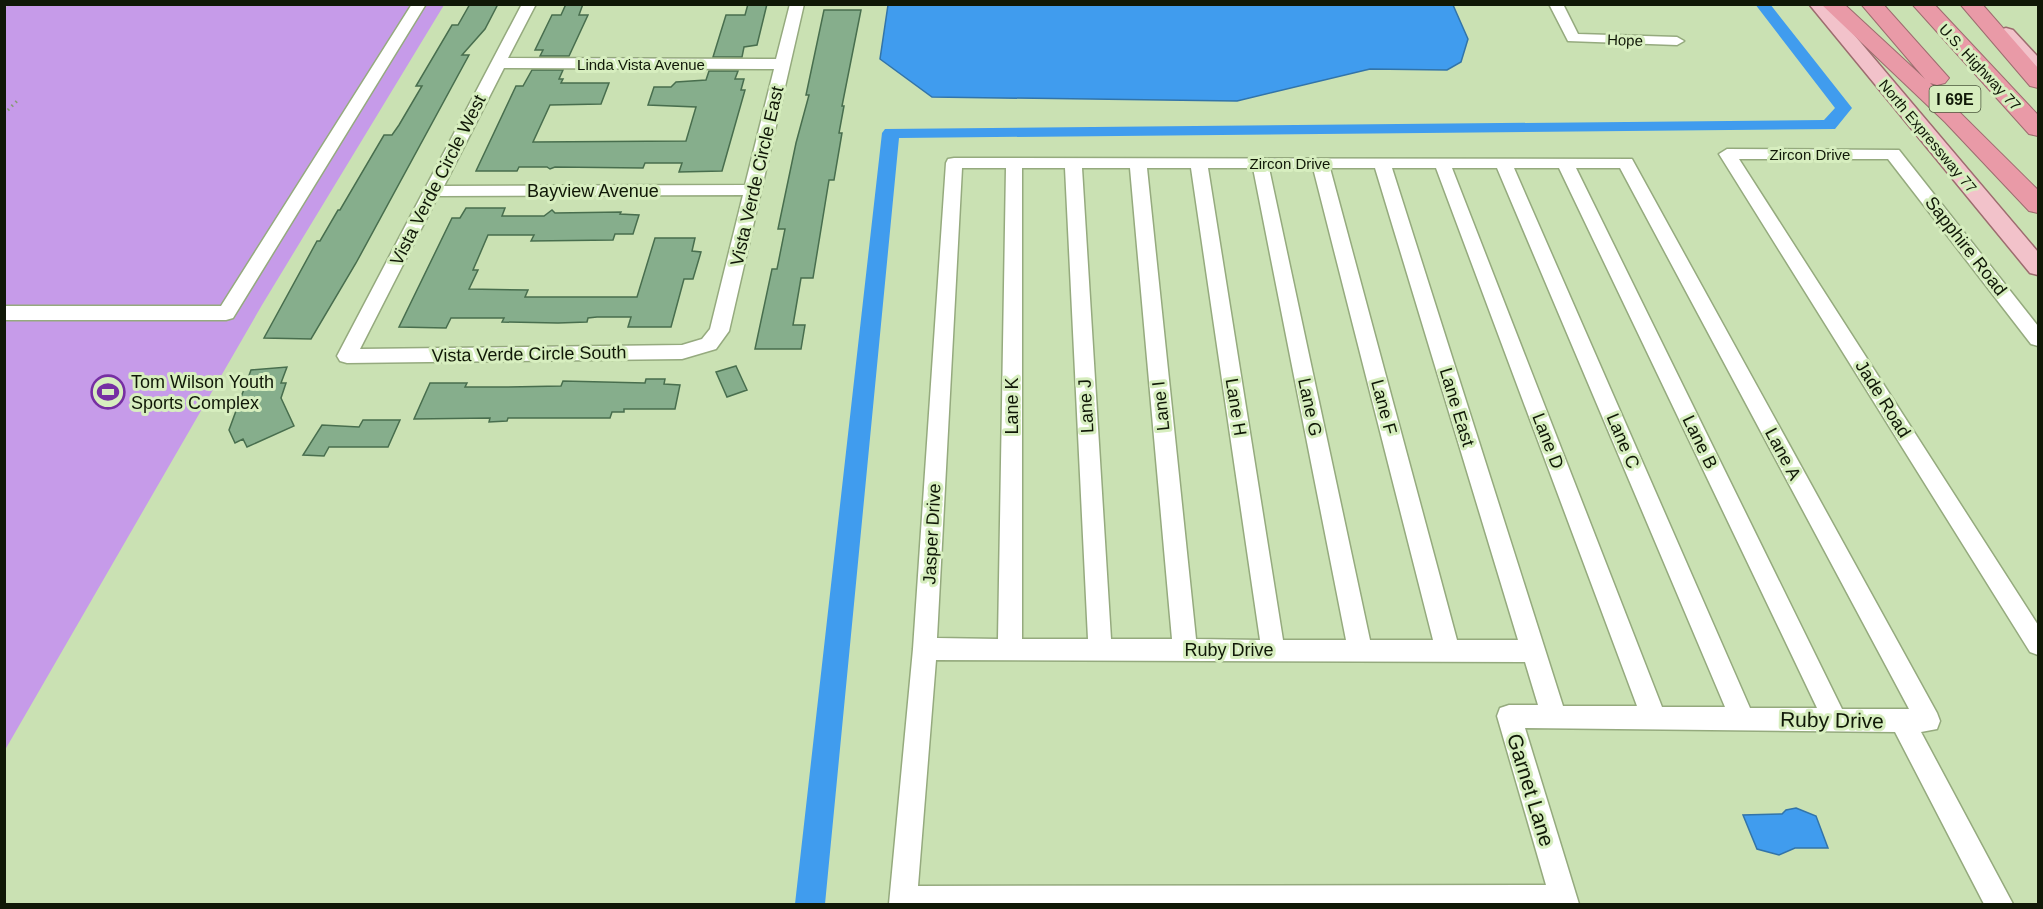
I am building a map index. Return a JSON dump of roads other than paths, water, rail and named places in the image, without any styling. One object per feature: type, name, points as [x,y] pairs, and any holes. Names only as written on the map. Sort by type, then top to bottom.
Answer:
[{"type":"highway","points":[[1831,4],[1953,117],[2038,206]]},
{"type":"highway","name":"I 69E","points":[[1872,4],[2038,193]]},
{"type":"highway","name":"U.S. Highway 77","points":[[1922,4],[2038,129]]},
{"type":"highway","points":[[1970,4],[2038,81]]},
{"type":"main road","name":"North Expressway 77","points":[[1818,4],[2038,267]]},
{"type":"main road","points":[[1976,4],[2038,68]]},
{"type":"street","points":[[4,313],[226,313],[419,4]]},
{"type":"street","name":"Vista Verde Circle West","points":[[347,356],[529,4]]},
{"type":"street","name":"Vista Verde Circle East","points":[[709,344],[719,331],[797,4]]},
{"type":"street","name":"Hope","points":[[1556,4],[1573,38],[1677,42]]},
{"type":"street","name":"Linda Vista Avenue","points":[[498,63],[783,64]]},
{"type":"street","name":"Zircon Drive","points":[[1727,154],[1893,154]]},
{"type":"street","name":"Jade Road","points":[[1727,154],[2038,645]]},
{"type":"street","name":"Sapphire Road","points":[[1893,154],[2038,339]]},
{"type":"street","name":"Lane I","points":[[1138,163],[1185,650]]},
{"type":"street","name":"Lane H","points":[[1199,163],[1274,650]]},
{"type":"street","name":"Lane G","points":[[1260,163],[1360,650]]},
{"type":"street","name":"Lane F","points":[[1320,163],[1448,651]]},
{"type":"street","name":"Lane East","points":[[1382,163],[1533,651]]},
{"type":"street","name":"Lane D","points":[[1442,163],[1654,718]]},
{"type":"street","name":"Lane C","points":[[1503,163],[1743,720]]},
{"type":"street","name":"Lane B","points":[[1565,163],[1835,720]]},
{"type":"street","name":"Zircon Drive","points":[[954,164],[1626,163]]},
{"type":"street","name":"Lane A","points":[[1626,163],[1928,721],[1902,721]]},
{"type":"street","name":"Jasper Drive","points":[[903,902],[925,649],[954,164]]},
{"type":"street","name":"Lane K","points":[[1010,649],[1014,164]]},
{"type":"street","name":"Lane J","points":[[1073,164],[1100,650]]},
{"type":"street","name":"Bayview Avenue","points":[[432,191],[754,190]]},
{"type":"street","name":"Vista Verde Circle South","points":[[347,356],[682,352],[709,344]]},
{"type":"street","name":"Ruby Drive","points":[[925,649],[1533,651]]},
{"type":"street","points":[[1533,651],[1554,717]]},
{"type":"street","name":"Garnet Lane","points":[[1554,717],[1509,717],[1564,902]]},
{"type":"street","name":"Ruby Drive","points":[[1554,717],[1902,721],[1999,904]]},
{"type":"street","points":[[903,902],[1564,902]]},
{"type":"water","points":[[888,5],[1453,5],[1468,39],[1461,62],[1447,70],[1370,69],[1237,101],[932,97],[880,59]]},
{"type":"water","points":[[1796,808],[1816,816],[1828,848],[1795,848],[1779,855],[1757,849],[1743,815],[1782,814],[1786,810]]},
{"type":"waterway","points":[[810,904],[891,133],[1829,125],[1844,108],[1762,4]]},
{"type":"place","name":"Tom Wilson Youth Sports Complex","points":[[108,392]]}]
